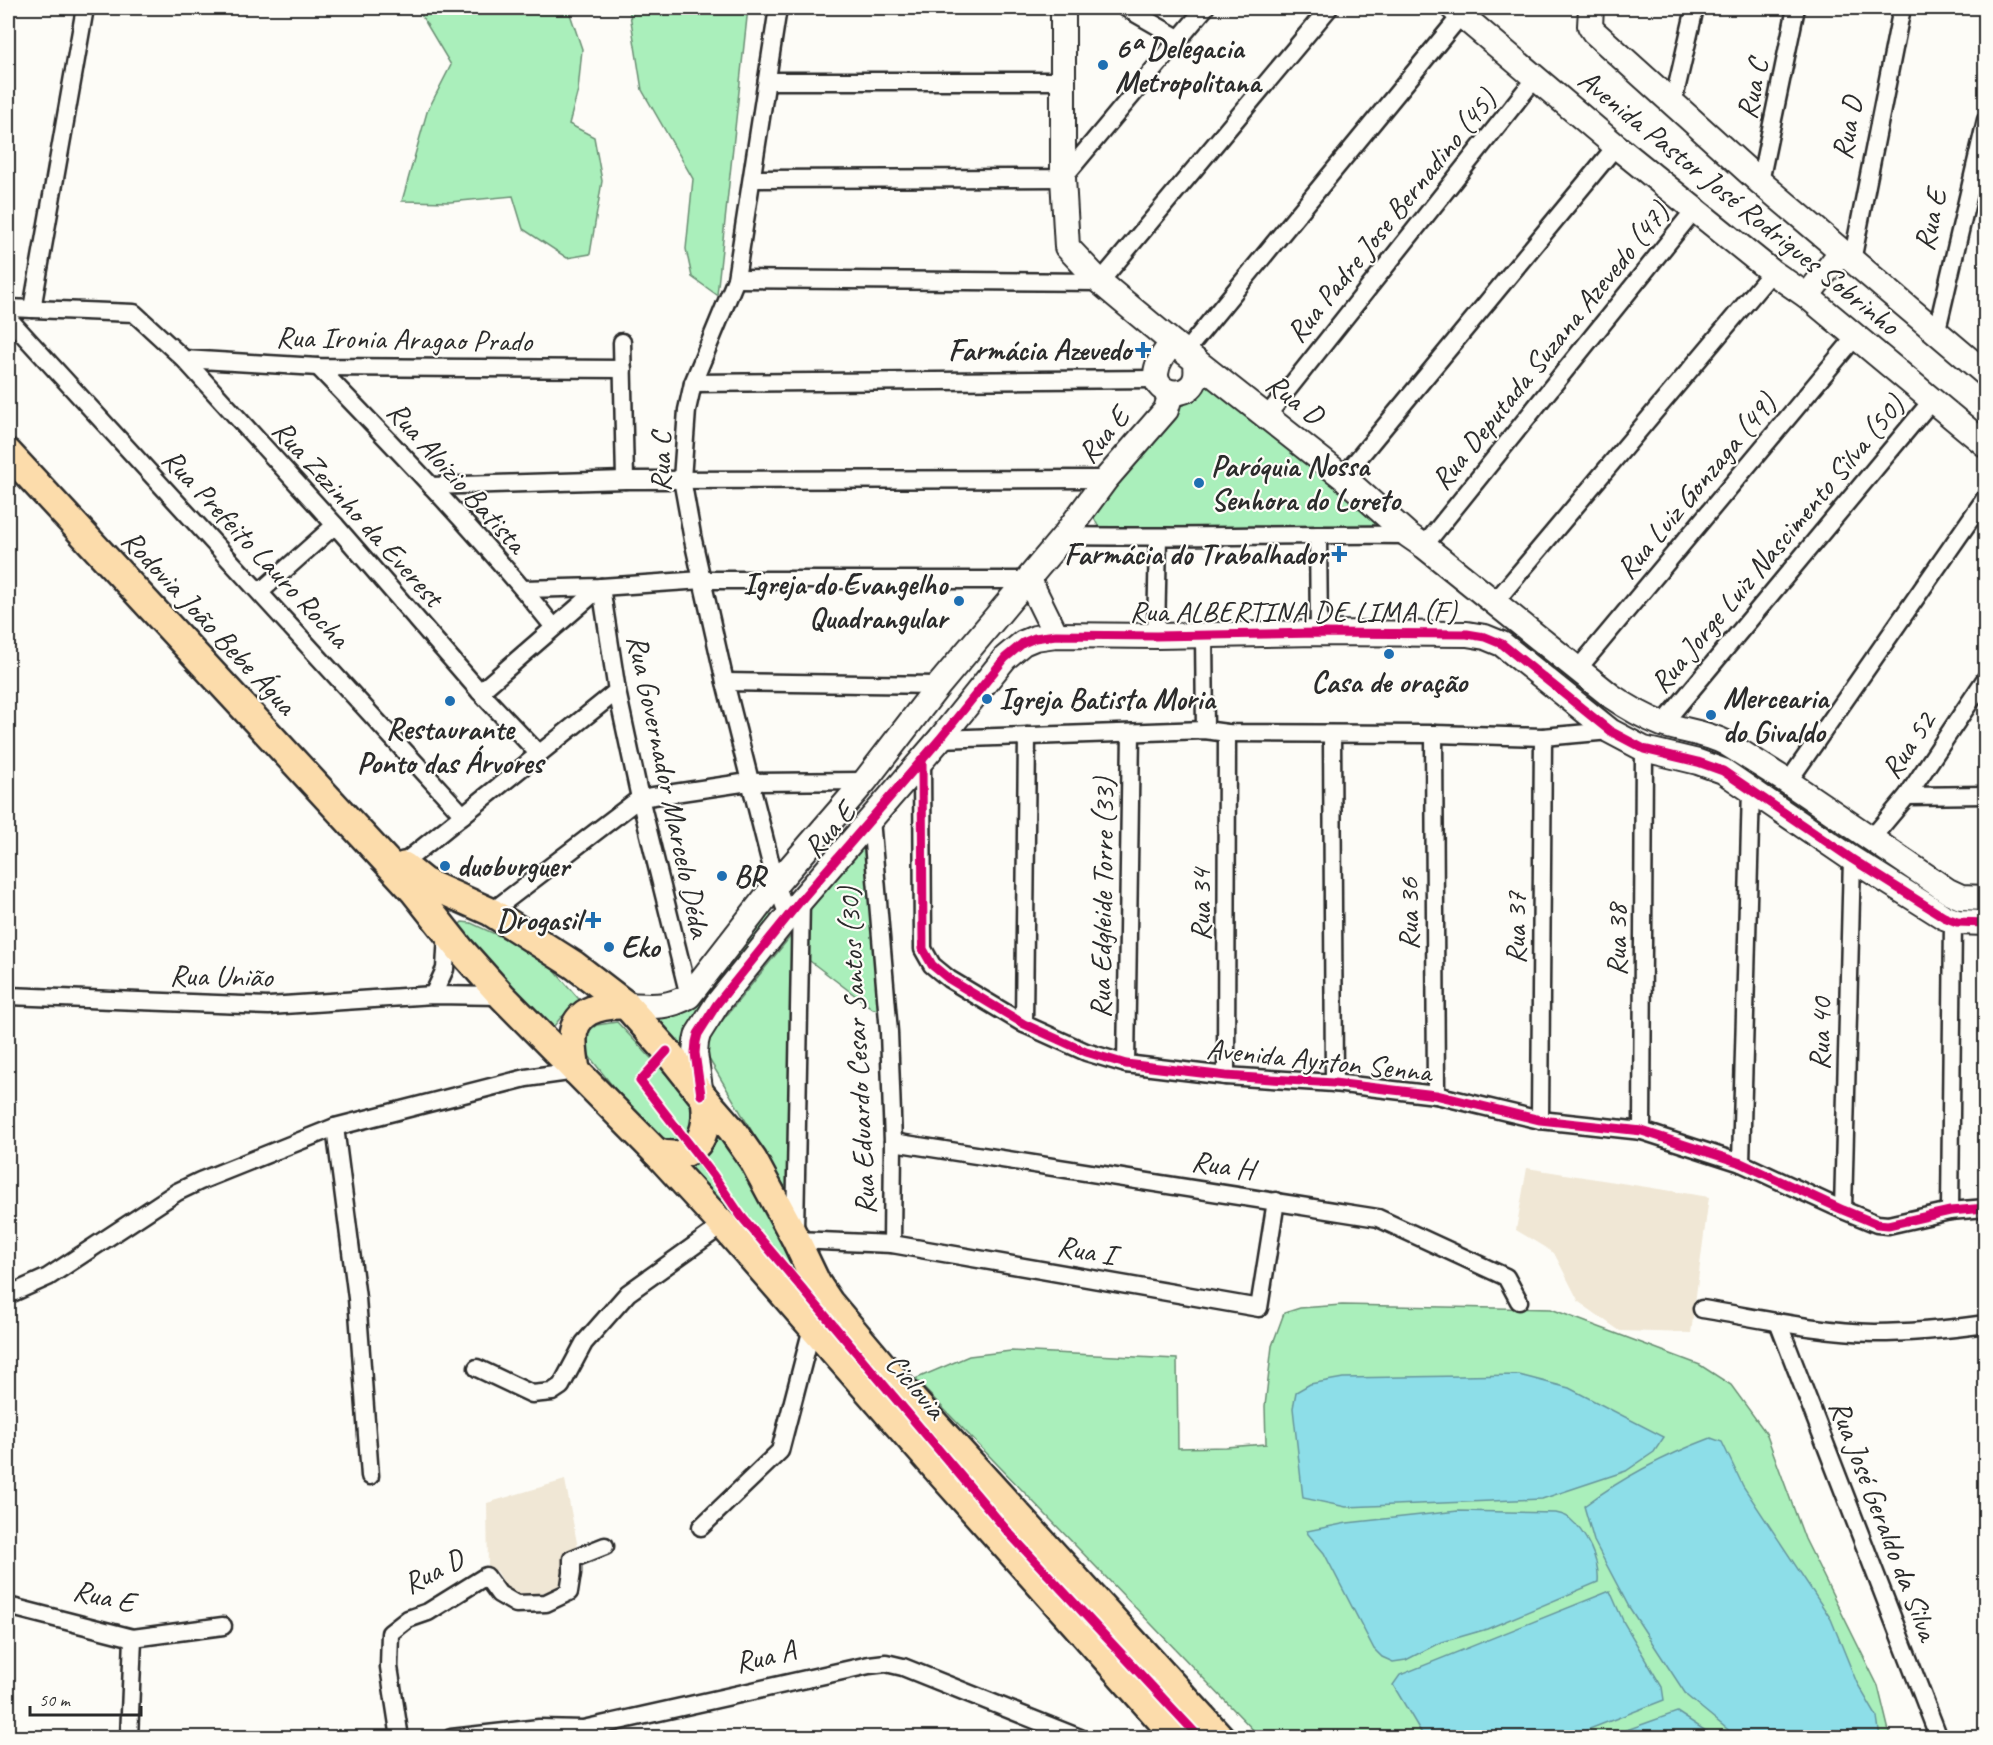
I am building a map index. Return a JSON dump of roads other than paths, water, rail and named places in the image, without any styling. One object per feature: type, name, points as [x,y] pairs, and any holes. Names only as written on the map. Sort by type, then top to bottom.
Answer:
[{"type":"main road","name":"Rodovia João Bebe Água","points":[[8,453],[17,474],[363,836]]},
{"type":"main road","points":[[363,836],[424,882],[491,912],[574,965],[626,1005],[732,1130],[753,1160],[822,1293],[878,1360],[1221,1737]]},
{"type":"main road","points":[[363,836],[414,891],[502,996],[656,1152],[723,1225],[812,1328],[1178,1737]]},
{"type":"main road","points":[[447,933],[447,916],[452,911],[486,921],[532,940]]},
{"type":"main road","points":[[576,1071],[572,1040],[579,1021],[587,1011],[596,1007],[609,1004],[626,1005]]},
{"type":"main road","points":[[656,1152],[678,1155],[693,1148],[702,1138],[707,1117],[703,1097]]},
{"type":"street","points":[[8,308],[32,309],[85,8]]},
{"type":"street","name":"Rua C","points":[[778,8],[736,279],[693,383],[687,410],[682,479],[725,682],[776,884],[795,908]]},
{"type":"street","name":"Rua D","points":[[1063,8],[1063,178],[1067,247],[1100,282],[1343,477],[1416,540],[1622,704],[1663,724],[1716,738],[1788,782],[1954,895],[1986,898]]},
{"type":"street","points":[[1126,8],[1180,39]]},
{"type":"street","points":[[752,179],[1063,178],[1205,8]]},
{"type":"street","points":[[736,279],[1100,282],[1329,8]]},
{"type":"street","points":[[1673,104],[1695,8]]},
{"type":"street","name":"Rua C","points":[[1760,182],[1796,8]]},
{"type":"street","name":"Rua D","points":[[1847,256],[1902,8]]},
{"type":"street","points":[[1164,386],[1155,369],[1161,356],[1185,352],[1458,11]]},
{"type":"street","name":"Avenida Pastor José Rodrigues Sobrinho","points":[[1458,11],[1616,146],[1772,272],[1815,286],[1856,336],[1986,444]]},
{"type":"street","name":"Avenida Pastor José Rodrigues Sobrinho","points":[[1591,17],[1594,32],[1673,104],[1760,182],[1986,374]]},
{"type":"street","name":"Rua Padre Jose Bernadino (45)","points":[[1266,417],[1536,77]]},
{"type":"street","points":[[767,81],[1063,81]]},
{"type":"street","name":"Rua E","points":[[1936,333],[1986,120]]},
{"type":"street","points":[[1343,477],[1616,146]]},
{"type":"street","name":"Rua Deputada Suzana Azevedo (47)","points":[[1416,540],[1695,209]]},
{"type":"street","points":[[1815,286],[1847,256]]},
{"type":"street","points":[[1467,634],[1772,272]]},
{"type":"street","name":"Rua Zezinho da Everest","points":[[32,309],[134,313],[184,359],[334,525],[480,692],[538,753]]},
{"type":"street","name":"Rua Prefeito Lauro Rocha","points":[[8,318],[463,814]]},
{"type":"street","name":"Rua Luiz Gonzaga (49)","points":[[1577,670],[1856,336]]},
{"type":"street","points":[[622,342],[625,480]]},
{"type":"street","points":[[693,383],[1164,386],[1180,392],[1194,382],[1196,375],[1185,352]]},
{"type":"street","name":"Rua Ironia Aragao Prado","points":[[184,359],[318,367],[623,369]]},
{"type":"street","name":"Rua Aloizio Batista","points":[[318,367],[431,486],[553,626]]},
{"type":"street","name":"Rua E","points":[[689,996],[776,884],[865,781],[939,685],[1064,536],[1106,479],[1166,410],[1164,386]]},
{"type":"street","name":"Rua Jorge Luiz Nascimento Silva (50)","points":[[1663,724],[1933,399]]},
{"type":"street","points":[[431,486],[682,479],[1106,479]]},
{"type":"street","points":[[1788,782],[1986,496]]},
{"type":"street","points":[[260,592],[334,525]]},
{"type":"street","points":[[1064,536],[1318,535],[1416,540]]},
{"type":"street","points":[[1318,535],[1319,633]]},
{"type":"street","points":[[1156,636],[1158,537]]},
{"type":"street","points":[[523,589],[601,587],[702,580],[1029,579],[1056,635]]},
{"type":"street","points":[[480,692],[553,626],[601,587]]},
{"type":"street","name":"Rua Governador Marcelo Déda","points":[[601,587],[617,691],[640,798],[689,996]]},
{"type":"street","name":"Rua ALBERTINA DE LIMA (F)","points":[[1056,635],[1319,633],[1467,634],[1485,637],[1502,644],[1610,731],[1644,749],[1713,766],[1751,789],[1852,860],[1944,916],[1953,921],[1986,923]]},
{"type":"street","name":"Rua E","points":[[703,1097],[695,1053],[698,1034],[717,1004],[1013,650],[1035,638],[1056,635]]},
{"type":"street","points":[[1204,635],[1205,730]]},
{"type":"street","name":"Rua 52","points":[[1871,839],[1907,796],[1986,678]]},
{"type":"street","points":[[725,682],[939,685]]},
{"type":"street","points":[[401,865],[617,691]]},
{"type":"street","points":[[940,739],[1205,730],[1227,733],[1544,737],[1610,731]]},
{"type":"street","name":"Rua Edgleide Torre (33)","points":[[1126,1064],[1131,733]]},
{"type":"street","name":"Rua 34","points":[[1226,1076],[1227,733]]},
{"type":"street","points":[[1332,734],[1334,1083]]},
{"type":"street","name":"Rua 36","points":[[1434,734],[1436,1095]]},
{"type":"street","points":[[1024,1024],[1027,736]]},
{"type":"street","name":"Rua 37","points":[[1540,1120],[1544,737]]},
{"type":"street","name":"Rua 38","points":[[1642,1131],[1644,749]]},
{"type":"street","name":"Avenida Ayrton Senna","points":[[922,759],[923,949],[932,965],[949,979],[1024,1024],[1086,1052],[1126,1064],[1226,1076],[1334,1083],[1436,1095],[1540,1120],[1642,1131],[1741,1163],[1842,1210],[1871,1222],[1888,1225],[1950,1211],[1986,1208]]},
{"type":"street","points":[[491,912],[640,798],[750,782],[865,781]]},
{"type":"street","points":[[1741,1163],[1751,789]]},
{"type":"street","points":[[1907,796],[1986,795]]},
{"type":"street","name":"Rua Eduardo Cesar Santos (30)","points":[[871,819],[889,1032],[893,1142],[892,1244]]},
{"type":"street","name":"Rua 40","points":[[1842,1210],[1852,860]]},
{"type":"street","points":[[795,908],[795,1239]]},
{"type":"street","points":[[1950,1211],[1953,921]]},
{"type":"street","points":[[433,995],[445,969],[447,933]]},
{"type":"street","name":"Rua União","points":[[8,996],[269,1006],[433,995],[502,996]]},
{"type":"street","points":[[626,1005],[660,1007],[675,1004],[689,996]]},
{"type":"street","points":[[8,1295],[48,1277],[177,1192],[335,1127],[526,1078],[576,1071]]},
{"type":"street","points":[[335,1127],[359,1316],[370,1476]]},
{"type":"street","name":"Rua H","points":[[893,1142],[1276,1201],[1383,1220],[1506,1277],[1519,1301]]},
{"type":"street","name":"Rua I","points":[[795,1239],[892,1244],[1259,1308],[1276,1201]]},
{"type":"street","points":[[477,1368],[532,1394],[552,1392],[561,1386],[584,1343],[624,1297],[723,1225]]},
{"type":"street","points":[[1702,1309],[1778,1322],[1877,1333],[1986,1324]]},
{"type":"street","name":"Rua José Geraldo da Silva","points":[[1778,1322],[1939,1737]]},
{"type":"street","points":[[701,1527],[780,1451],[812,1328]]},
{"type":"street","name":"Rua D","points":[[400,1737],[389,1667],[390,1633],[408,1619],[428,1612],[486,1576],[499,1594],[516,1604],[546,1603],[568,1592],[572,1559],[605,1546]]},
{"type":"street","name":"Rua E","points":[[8,1606],[133,1638],[223,1626]]},
{"type":"street","points":[[129,1737],[133,1638]]},
{"type":"street","name":"Rua A","points":[[452,1737],[538,1728],[581,1733],[869,1665],[886,1663],[903,1667],[1080,1737]]},
{"type":"water","points":[[1519,1375],[1569,1388],[1664,1437],[1654,1452],[1626,1471],[1542,1499],[1346,1507],[1303,1498],[1293,1408],[1296,1392],[1310,1384],[1343,1378]]},
{"type":"water","points":[[1711,1438],[1722,1442],[1743,1486],[1831,1619],[1857,1683],[1877,1717],[1880,1737],[1737,1737],[1687,1696],[1629,1607],[1594,1541],[1584,1506],[1645,1468]]},
{"type":"water","points":[[1458,1511],[1556,1513],[1566,1516],[1581,1531],[1591,1547],[1597,1565],[1598,1582],[1487,1629],[1439,1643],[1406,1660],[1393,1662],[1382,1657],[1374,1649],[1324,1553],[1307,1531],[1347,1523]]},
{"type":"water","points":[[1610,1591],[1624,1623],[1662,1687],[1664,1700],[1569,1737],[1424,1737],[1393,1685],[1400,1675]]},
{"type":"water","points":[[1677,1712],[1715,1737],[1607,1737]]},
{"type":"place","name":"6ª Delegacia Metropolitana","points":[[1103,65]]},
{"type":"place","name":"Farmácia Azevedo","points":[[1143,350]]},
{"type":"place","name":"Paróquia Nossa Senhora do Loreto","points":[[1199,483]]},
{"type":"place","name":"Farmácia do Trabalhador","points":[[1339,554]]},
{"type":"place","name":"Igreja do Evangelho Quadrangular","points":[[959,601]]},
{"type":"place","name":"Casa de oração","points":[[1389,654]]},
{"type":"place","name":"Igreja Batista Moria","points":[[987,699]]},
{"type":"place","name":"Restaurante Ponto das Árvores","points":[[450,701]]},
{"type":"place","name":"Mercearia do Givaldo","points":[[1711,715]]},
{"type":"place","name":"duoburguer","points":[[445,866]]},
{"type":"place","name":"BR","points":[[722,876]]},
{"type":"place","name":"Drogasil","points":[[593,920]]},
{"type":"place","name":"Eko","points":[[609,947]]}]
